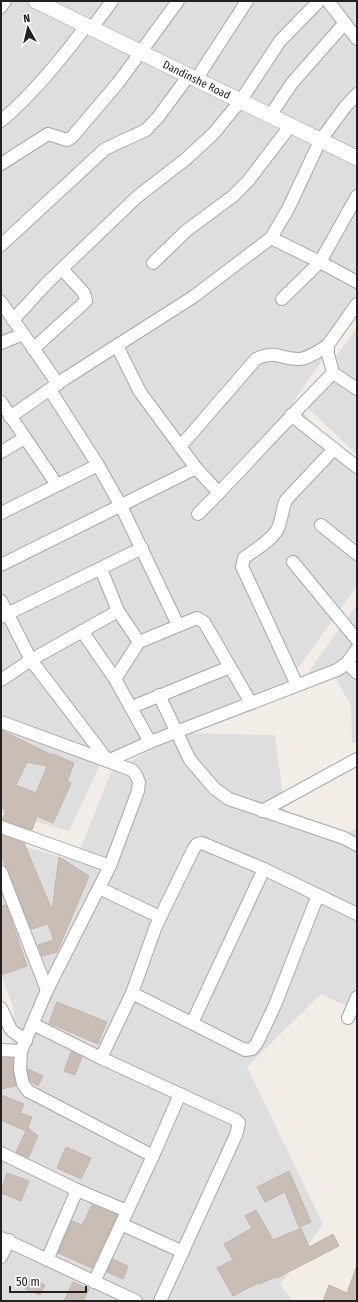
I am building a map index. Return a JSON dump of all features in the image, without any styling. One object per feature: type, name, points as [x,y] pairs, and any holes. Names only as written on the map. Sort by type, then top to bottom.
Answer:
[{"type":"street","points":[[1,7],[5,1]]},
{"type":"street","points":[[1,121],[14,110],[51,70],[112,1]]},
{"type":"street","points":[[1,164],[48,134],[70,140],[118,83],[178,1]]},
{"type":"street","points":[[1,245],[104,149],[146,130],[193,77],[247,1]]},
{"type":"street","points":[[13,320],[62,269],[147,188],[186,159],[214,133],[241,100],[280,41],[319,1]]},
{"type":"street","points":[[328,1],[344,24],[357,39]]},
{"type":"street","name":"Dandinshe Road","points":[[44,3],[357,158]]},
{"type":"street","points":[[270,116],[292,83],[344,24]]},
{"type":"street","points":[[10,417],[192,297],[271,238],[288,209],[320,141],[345,107],[357,94]]},
{"type":"street","points":[[153,263],[186,231],[232,196],[248,181],[291,125]]},
{"type":"street","points":[[282,299],[320,262],[334,241],[357,196]]},
{"type":"street","points":[[271,238],[357,282]]},
{"type":"street","points":[[33,348],[86,301],[84,293],[62,269]]},
{"type":"street","points":[[1,302],[33,348],[121,506],[178,625]]},
{"type":"street","points":[[180,447],[256,359],[266,354],[303,358],[328,345],[357,304]]},
{"type":"street","points":[[1,343],[23,334]]},
{"type":"street","points":[[328,345],[328,354],[333,373],[357,389]]},
{"type":"street","points":[[117,346],[138,388],[180,447],[218,493]]},
{"type":"street","points":[[198,514],[245,467],[291,415],[333,373]]},
{"type":"street","points":[[1,402],[57,485]]},
{"type":"street","points":[[291,415],[357,467]]},
{"type":"street","points":[[3,448],[25,438]]},
{"type":"street","points":[[298,686],[246,575],[242,562],[244,558],[275,534],[279,527],[282,508],[286,500],[334,449]]},
{"type":"street","points":[[1,513],[98,465]]},
{"type":"street","points":[[1,566],[196,468]]},
{"type":"street","points":[[321,525],[357,554]]},
{"type":"street","points":[[4,616],[142,548]]},
{"type":"street","points":[[294,562],[357,640]]},
{"type":"street","points":[[101,569],[118,611],[139,642]]},
{"type":"street","points":[[1,601],[4,616],[31,660],[108,761]]},
{"type":"street","points":[[1,680],[31,660],[118,611]]},
{"type":"street","points":[[115,679],[139,642],[193,619],[200,618],[251,703]]},
{"type":"street","points":[[82,631],[115,679],[132,707],[150,742]]},
{"type":"street","points":[[108,761],[177,731],[337,670],[347,662],[357,649]]},
{"type":"street","points":[[347,662],[357,673]]},
{"type":"street","points":[[132,707],[230,667]]},
{"type":"street","points":[[159,695],[190,760],[216,789],[229,799],[344,838],[357,845]]},
{"type":"street","points":[[1,722],[132,770],[139,782],[138,791],[110,866],[47,990],[23,1046],[20,1070],[23,1084],[28,1091],[153,1156]]},
{"type":"street","points":[[262,811],[357,759]]},
{"type":"street","points":[[1,827],[110,866]]},
{"type":"street","points":[[101,1058],[132,993],[160,917],[193,850],[198,844],[202,842],[264,868],[357,914]]},
{"type":"street","points":[[192,1023],[264,868]]},
{"type":"street","points":[[1,872],[47,990]]},
{"type":"street","points":[[99,888],[160,917]]},
{"type":"street","points":[[132,993],[245,1050],[252,1049],[257,1044],[275,1005],[318,895]]},
{"type":"street","points":[[348,1018],[357,997]]},
{"type":"street","points":[[1,1008],[11,1030],[23,1046]]},
{"type":"street","points":[[33,1024],[101,1058],[236,1120],[239,1123],[240,1127],[160,1301]]},
{"type":"street","points":[[1,1050],[23,1046]]},
{"type":"street","points":[[94,1282],[153,1156],[180,1094]]},
{"type":"street","points":[[1,1153],[77,1190],[127,1211]]},
{"type":"street","points":[[47,1260],[77,1190]]},
{"type":"street","points":[[121,1224],[183,1252]]},
{"type":"street","points":[[1,1257],[5,1239],[136,1301]]},
{"type":"shaded area","points":[[1,1],[357,1],[357,311],[293,402],[357,468],[357,586],[281,692],[103,759],[69,831],[1,812]]},
{"type":"shaded area","points":[[357,327],[357,455],[303,403]]},
{"type":"shaded area","points":[[357,604],[357,743],[352,743],[351,706],[333,673],[308,673]]},
{"type":"shaded area","points":[[181,733],[275,735],[286,819],[340,839],[357,827],[357,1011],[321,994],[247,1067],[323,1224],[280,1285],[293,1301],[1,1301],[1,1050],[12,1050],[14,1010],[1,975],[1,840],[79,862],[81,847],[111,772]]},
{"type":"building","points":[[1,730],[52,755],[53,754],[74,763],[67,781],[71,783],[53,823],[37,816],[32,830],[2,820],[6,810],[1,808]],"holes":[[[27,762],[47,766],[36,793],[16,785]]]},
{"type":"building","points":[[1,835],[24,843],[52,910],[59,857],[89,876],[57,952],[42,956],[38,945],[54,940],[48,924],[31,929],[1,855]]},
{"type":"building","points":[[6,905],[27,966],[1,975],[1,906]]},
{"type":"building","points":[[57,1002],[107,1022],[98,1044],[49,1023]]},
{"type":"building","points":[[71,1052],[82,1057],[75,1075],[64,1071]]},
{"type":"building","points":[[1,1058],[13,1058],[13,1071],[16,1086],[1,1089]]},
{"type":"building","points":[[28,1069],[43,1076],[38,1086],[30,1081]]},
{"type":"building","points":[[1,1095],[24,1104],[20,1113],[32,1117],[28,1128],[38,1136],[28,1158],[16,1152],[26,1131],[1,1120]]},
{"type":"building","points":[[66,1147],[91,1158],[81,1179],[57,1168]]},
{"type":"building","points":[[289,1171],[311,1222],[299,1227],[285,1192],[265,1202],[257,1187]]},
{"type":"building","points":[[7,1173],[29,1181],[21,1201],[1,1193]]},
{"type":"building","points":[[92,1205],[117,1215],[92,1268],[58,1253],[72,1221],[82,1225]]},
{"type":"building","points":[[256,1210],[273,1240],[301,1228],[309,1247],[333,1234],[339,1246],[277,1278],[276,1277],[259,1284],[258,1283],[233,1296],[217,1268],[233,1260],[224,1244],[252,1228],[245,1216]]},
{"type":"building","points":[[113,1259],[128,1266],[123,1279],[107,1272]]},
{"type":"building","points":[[356,1268],[357,1301],[323,1301],[329,1285],[347,1293]]},
{"type":"building","points":[[30,1278],[45,1285],[40,1295],[25,1289]]},
{"type":"building","points":[[73,1282],[89,1289],[83,1301],[64,1301]]}]
